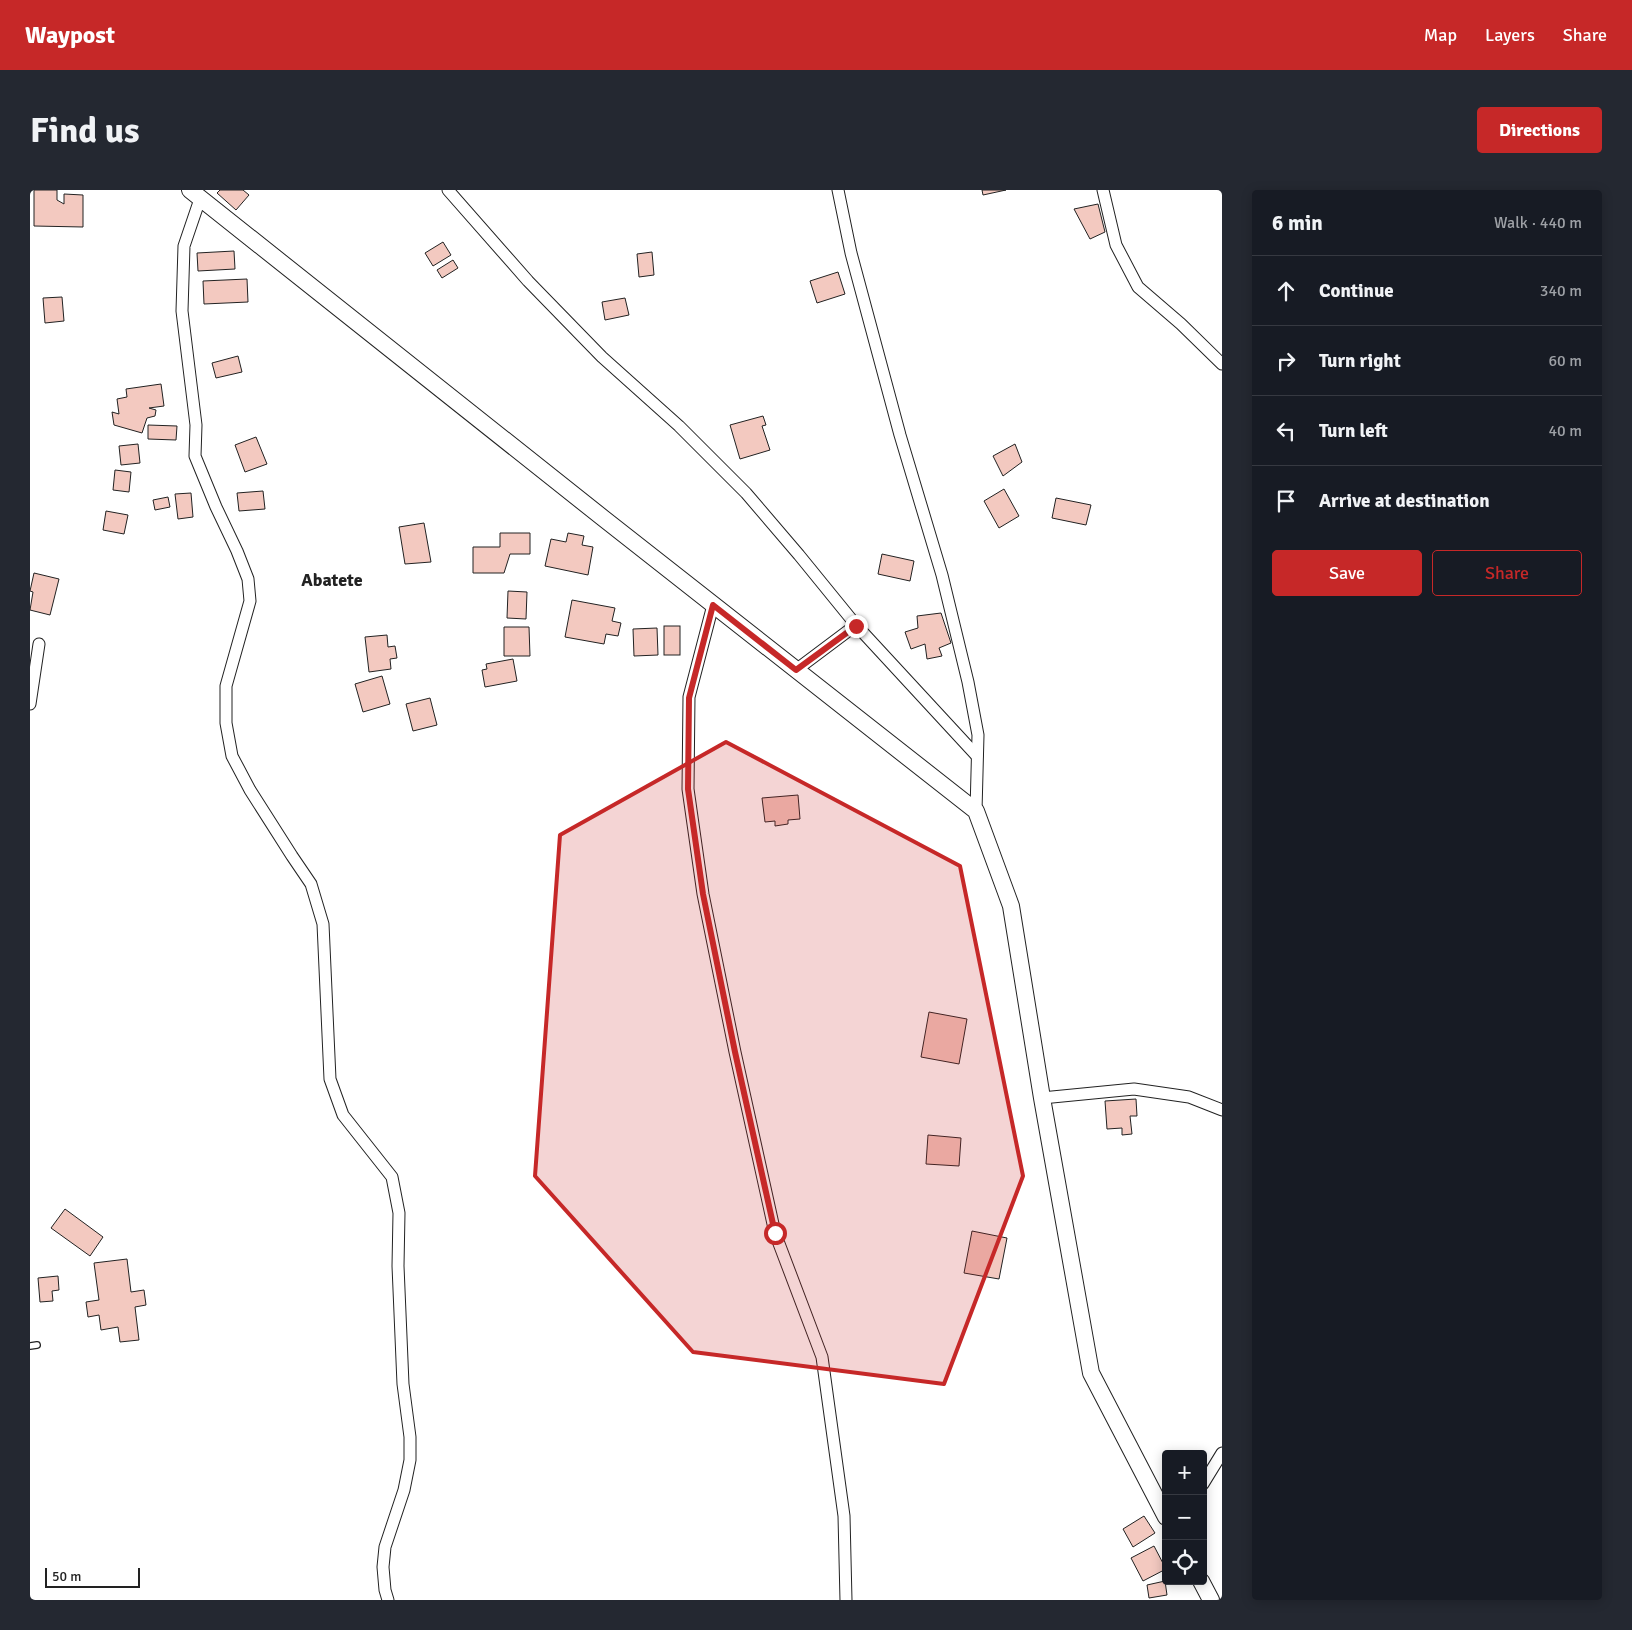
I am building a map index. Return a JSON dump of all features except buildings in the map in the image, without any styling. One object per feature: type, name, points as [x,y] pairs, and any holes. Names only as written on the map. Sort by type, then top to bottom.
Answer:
[{"type":"main road","points":[[195,194],[976,811],[1011,906],[1042,1098],[1091,1373],[1162,1509]]},
{"type":"main road","points":[[1203,1585],[1211,1600]]},
{"type":"street","points":[[448,190],[528,281],[595,350],[679,426],[746,493],[856,626],[977,756]]},
{"type":"street","points":[[838,190],[851,253],[900,435],[942,575],[968,682],[978,735],[976,811]]},
{"type":"street","points":[[1103,190],[1116,245],[1138,287],[1181,324],[1222,364]]},
{"type":"street","points":[[195,194],[184,246],[182,311],[196,425],[195,456],[248,579],[250,601],[226,686],[226,723],[230,748],[232,756],[250,790],[311,884],[322,924],[330,1079],[343,1115],[392,1177],[398,1213],[398,1266],[403,1384],[410,1437],[410,1460],[404,1490],[385,1547],[383,1567],[388,1600]]},
{"type":"street","points":[[713,605],[689,698],[688,789],[703,894],[735,1052],[775,1233],[822,1357],[844,1516],[846,1600]]},
{"type":"street","points":[[796,670],[856,626]]},
{"type":"street","points":[[30,704],[39,644]]},
{"type":"street","points":[[1042,1098],[1134,1089],[1190,1097],[1222,1110]]},
{"type":"street","points":[[1207,1477],[1222,1453]]},
{"type":"highlighted area","points":[[726,742],[960,866],[1023,1176],[944,1384],[693,1352],[535,1176],[560,835]]},
{"type":"district","name":"Abatete","points":[[332,580]]},
{"type":"route","points":[[775,1233],[735,1052],[703,894],[688,789],[689,698],[713,605],[796,670],[856,626]]}]
